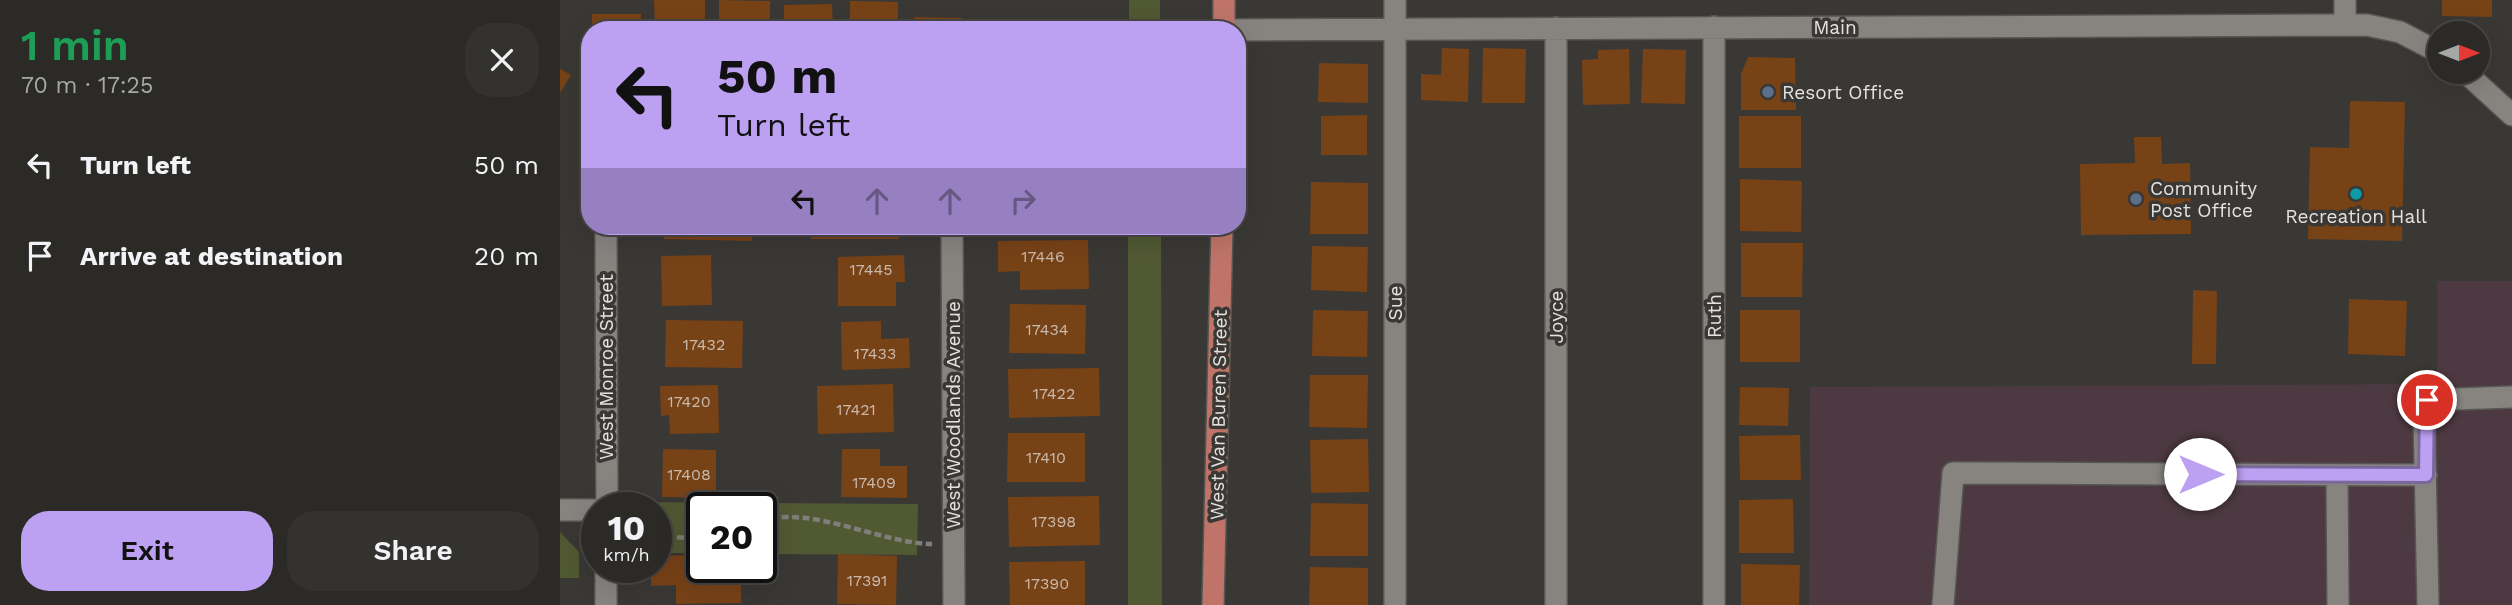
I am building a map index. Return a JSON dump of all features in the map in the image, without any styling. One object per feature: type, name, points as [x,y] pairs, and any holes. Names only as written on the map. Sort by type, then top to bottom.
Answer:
[{"type":"main road","points":[[1224,0],[1224,21]]},
{"type":"main road","name":"West Van Buren Street","points":[[1213,605],[1222,235]]},
{"type":"street","name":"Sue","points":[[1395,0],[1395,605]]},
{"type":"street","points":[[2345,0],[2345,25]]},
{"type":"street","name":"Main","points":[[1246,30],[2367,25],[2400,32],[2427,46]]},
{"type":"street","name":"Ruth","points":[[1714,27],[1714,605]]},
{"type":"street","name":"Joyce","points":[[1556,28],[1556,605]]},
{"type":"street","points":[[2482,84],[2508,103]]},
{"type":"street","name":"West Monroe Street","points":[[606,235],[607,492]]},
{"type":"street","name":"West Woodlands Avenue","points":[[952,235],[954,605]]},
{"type":"street","points":[[2428,605],[2427,400],[2512,397]]},
{"type":"street","points":[[1943,605],[1953,473],[2426,475]]},
{"type":"street","points":[[2337,475],[2338,605]]},
{"type":"street","points":[[560,510],[581,510]]},
{"type":"street","points":[[606,583],[606,605]]},
{"type":"path","points":[[777,518],[815,520],[900,542],[954,544]]},
{"type":"shaded area","points":[[2437,281],[2512,281],[2512,605],[1809,605],[1810,387],[2437,384]]},
{"type":"green space","points":[[1129,0],[1160,0],[1160,21],[1129,21]]},
{"type":"green space","points":[[1128,235],[1161,235],[1162,605],[1128,605]]},
{"type":"green space","points":[[672,502],[686,502],[686,553],[672,553]]},
{"type":"green space","points":[[777,503],[918,504],[917,555],[777,554]]},
{"type":"green space","points":[[560,532],[579,552],[579,578],[560,578]]},
{"type":"building","points":[[654,0],[705,0],[705,21],[655,21]]},
{"type":"building","points":[[719,0],[770,1],[770,21],[719,21]]},
{"type":"building","points":[[2442,0],[2492,0],[2492,17],[2442,16]]},
{"type":"building","points":[[850,1],[898,2],[898,21],[850,21]]},
{"type":"building","points":[[832,4],[833,21],[784,21],[784,5]]},
{"type":"building","points":[[592,14],[641,14],[641,21],[592,21]]},
{"type":"building","points":[[914,17],[962,18],[962,21],[914,21]]},
{"type":"building","points":[[1442,48],[1469,49],[1468,102],[1421,100],[1421,74],[1441,75]]},
{"type":"building","points":[[1483,48],[1526,49],[1525,103],[1482,103]]},
{"type":"building","points":[[1629,49],[1630,104],[1583,105],[1582,60],[1598,59],[1598,50]]},
{"type":"building","points":[[1643,49],[1686,50],[1685,104],[1641,103]]},
{"type":"building","name":"Resort Office","points":[[1748,57],[1795,58],[1796,110],[1741,110],[1741,74]]},
{"type":"building","points":[[1319,63],[1368,64],[1368,103],[1318,102]]},
{"type":"building","points":[[560,69],[571,75],[560,93]]},
{"type":"building","name":"Recreation Hall","points":[[2350,101],[2405,102],[2402,241],[2308,239],[2310,147],[2349,148]]},
{"type":"building","points":[[1367,115],[1367,155],[1321,155],[1321,116]]},
{"type":"building","points":[[1739,116],[1801,116],[1801,168],[1739,168]]},
{"type":"building","name":"Community Post Office","points":[[2134,137],[2161,137],[2162,164],[2190,163],[2191,234],[2081,235],[2080,164],[2135,163]]},
{"type":"building","points":[[1740,179],[1802,181],[1801,232],[1740,231]]},
{"type":"building","points":[[1311,182],[1368,183],[1368,234],[1310,234]]},
{"type":"building","points":[[664,235],[752,235],[752,241],[664,239]]},
{"type":"building","points":[[811,235],[899,235],[899,239],[811,239]]},
{"type":"building","points":[[1088,240],[1089,289],[1020,290],[1020,271],[998,272],[998,241]]},
{"type":"building","points":[[1741,243],[1803,243],[1802,297],[1741,297]]},
{"type":"building","points":[[1312,246],[1368,247],[1367,292],[1311,290]]},
{"type":"building","points":[[711,255],[712,305],[662,306],[661,256]]},
{"type":"building","points":[[904,255],[905,282],[896,282],[896,306],[838,306],[838,257]]},
{"type":"building","points":[[2193,290],[2217,291],[2216,364],[2192,364]]},
{"type":"building","points":[[2349,299],[2407,301],[2405,356],[2348,354]]},
{"type":"building","points":[[1010,304],[1086,305],[1085,354],[1009,353]]},
{"type":"building","points":[[1313,310],[1368,311],[1367,357],[1312,356]]},
{"type":"building","points":[[1740,310],[1800,310],[1800,362],[1740,362]]},
{"type":"building","points":[[666,320],[743,321],[742,368],[665,367]]},
{"type":"building","points":[[881,321],[881,339],[909,338],[910,368],[842,370],[841,322]]},
{"type":"building","points":[[1099,368],[1100,416],[1009,418],[1008,369]]},
{"type":"building","points":[[1310,375],[1368,375],[1367,428],[1309,427]]},
{"type":"building","points":[[893,384],[894,432],[818,434],[817,386]]},
{"type":"building","points":[[718,385],[719,433],[670,434],[669,415],[661,416],[660,386]]},
{"type":"building","points":[[1740,387],[1789,388],[1788,426],[1739,425]]},
{"type":"building","points":[[1008,433],[1085,433],[1085,482],[1007,482]]},
{"type":"building","points":[[1800,435],[1801,480],[1740,480],[1739,436]]},
{"type":"building","points":[[1368,439],[1369,492],[1311,493],[1310,440]]},
{"type":"building","points":[[663,449],[716,450],[716,492],[686,492],[686,497],[672,497],[672,492],[662,492]]},
{"type":"building","points":[[842,449],[880,449],[880,466],[907,466],[907,498],[841,497]]},
{"type":"building","points":[[1099,496],[1100,545],[1009,547],[1008,497]]},
{"type":"building","points":[[1793,499],[1794,553],[1739,553],[1739,500]]},
{"type":"building","points":[[1311,503],[1368,504],[1368,556],[1310,556]]},
{"type":"building","points":[[838,554],[897,556],[896,605],[837,604]]},
{"type":"building","points":[[686,555],[686,583],[741,583],[741,603],[676,604],[676,585],[651,586],[651,583],[672,583],[672,556]]},
{"type":"building","points":[[1085,561],[1085,605],[1010,605],[1009,562]]},
{"type":"building","points":[[1741,564],[1800,565],[1799,605],[1741,605]]},
{"type":"building","points":[[1310,567],[1368,568],[1368,605],[1309,605]]},
{"type":"place","name":"Resort Office","points":[[1768,92]]},
{"type":"place","name":"Recreation Hall","points":[[2356,194]]},
{"type":"place","name":"Community Post Office","points":[[2136,199]]},
{"type":"route","points":[[2200,474],[2426,475],[2424,416],[2427,400]]}]
